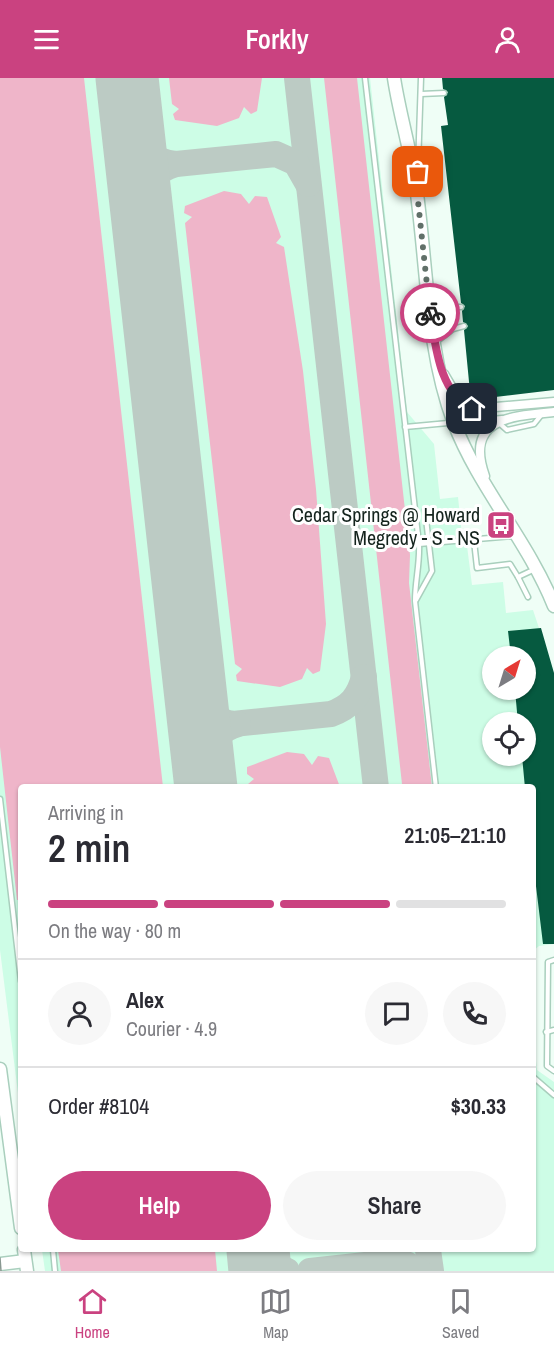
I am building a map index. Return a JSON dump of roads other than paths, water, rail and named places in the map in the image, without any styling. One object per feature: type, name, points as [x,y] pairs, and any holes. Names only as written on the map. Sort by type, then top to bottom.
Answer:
[{"type":"main road","points":[[394,78],[417,192],[427,290],[438,363],[454,423],[492,496],[537,568],[554,606]]},
{"type":"main road","points":[[0,1069],[18,1205]]},
{"type":"main road","points":[[0,1264],[25,1261]]},
{"type":"street","points":[[438,363],[453,393],[461,403],[472,409],[554,402]]},
{"type":"street","points":[[492,496],[481,464],[479,449],[487,430],[508,417],[554,412]]},
{"type":"lane","points":[[365,78],[419,544],[420,569],[415,585],[415,601],[436,784]]},
{"type":"lane","points":[[417,192],[421,78]]},
{"type":"lane","points":[[420,94],[444,93]]},
{"type":"lane","points":[[427,290],[444,307],[461,307]]},
{"type":"lane","points":[[435,343],[453,329],[464,326]]},
{"type":"lane","points":[[497,422],[507,430],[534,424],[543,413]]},
{"type":"lane","points":[[405,427],[508,417]]},
{"type":"lane","points":[[415,601],[432,571],[424,510]]},
{"type":"lane","points":[[419,544],[518,536]]},
{"type":"lane","points":[[474,541],[477,568],[510,564],[528,597]]},
{"type":"lane","points":[[518,577],[537,568]]},
{"type":"lane","points":[[0,799],[18,955]]},
{"type":"lane","points":[[554,960],[548,962],[546,1032],[547,1066],[554,1071]]},
{"type":"lane","points":[[546,1032],[554,1030]]},
{"type":"lane","points":[[536,1079],[554,1095]]},
{"type":"lane","points":[[53,1252],[55,1271]]},
{"type":"tram line","points":[[0,1258],[1,1271]]},
{"type":"place","name":"Cedar Springs @ Howard Megredy - S - NS","points":[[501,525]]}]
